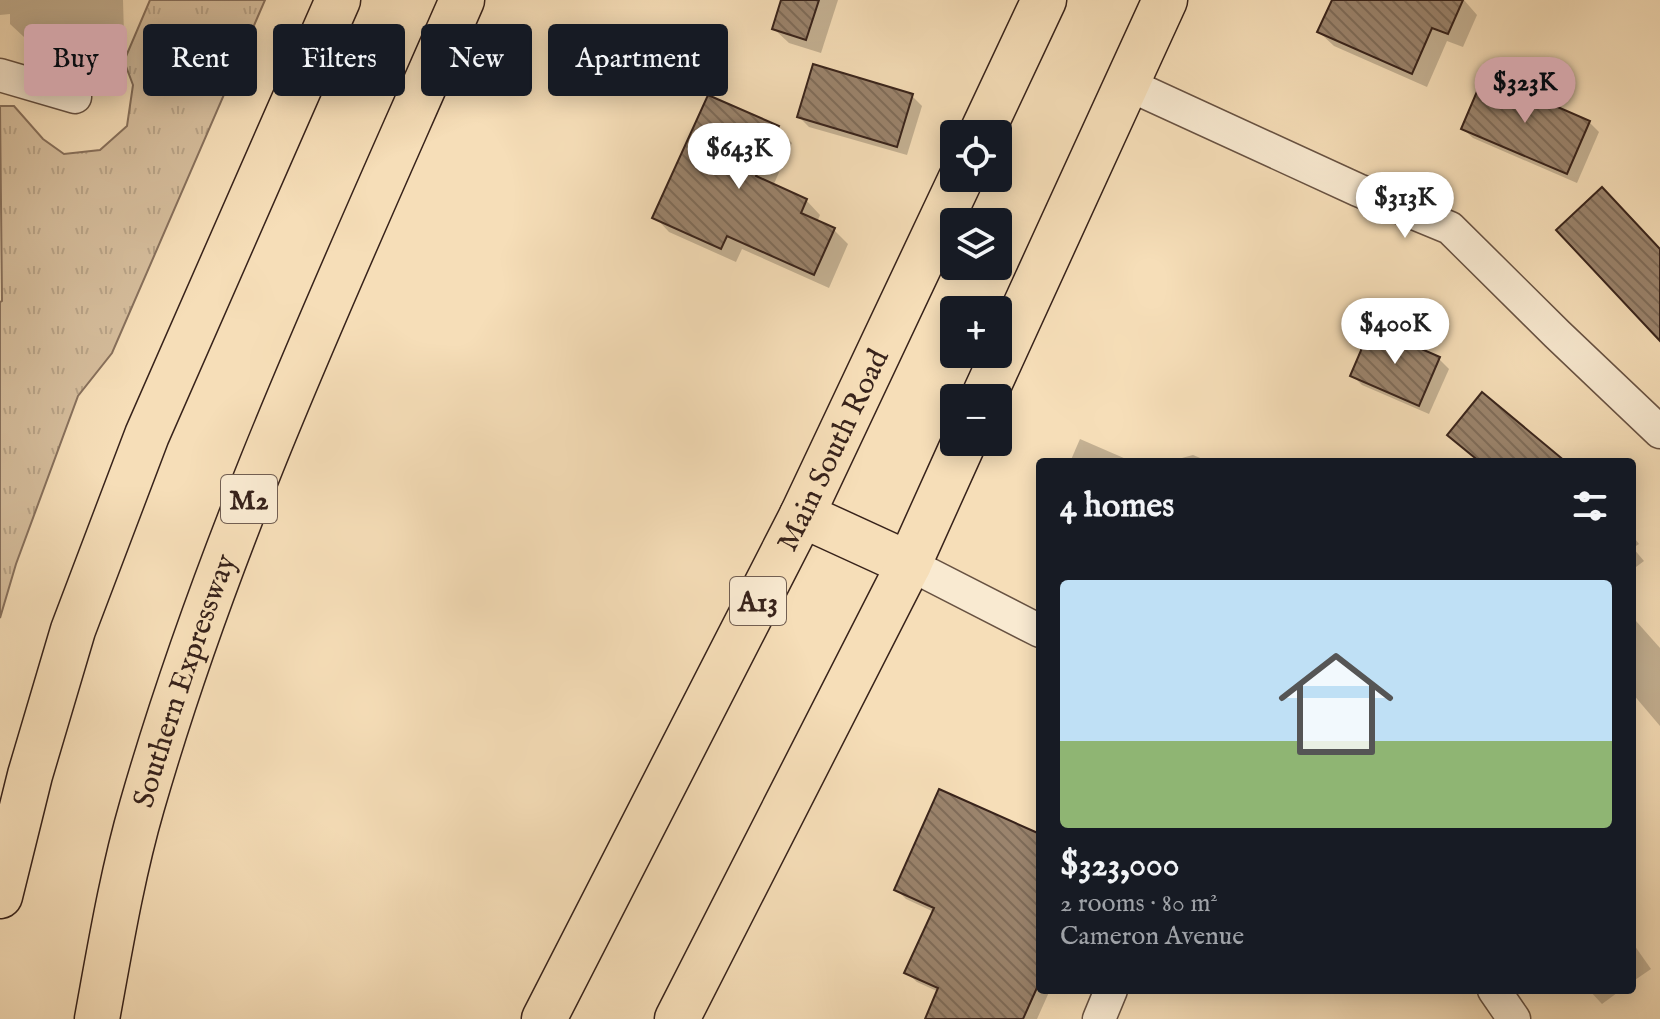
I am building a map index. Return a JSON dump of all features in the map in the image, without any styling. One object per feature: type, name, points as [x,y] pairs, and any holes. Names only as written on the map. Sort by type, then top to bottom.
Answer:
[{"type":"highway","points":[[0,896],[30,775],[73,630],[147,435],[338,0]]},
{"type":"highway","name":"Southern Expressway","points":[[97,1019],[142,808],[197,632],[304,363],[462,0]]},
{"type":"highway","points":[[988,120],[1044,0]]},
{"type":"highway","points":[[989,384],[1165,0]]},
{"type":"highway","name":"Main South Road","points":[[544,1019],[802,515],[954,192]]},
{"type":"highway","points":[[677,1019],[909,564],[958,456]]},
{"type":"highway","points":[[802,515],[909,564]]},
{"type":"street","points":[[0,75],[75,97]]},
{"type":"street","points":[[1125,83],[1358,190],[1450,228],[1660,432]]},
{"type":"street","points":[[909,564],[1036,629]]},
{"type":"street","points":[[1099,1019],[1109,994]]},
{"type":"street","points":[[1497,994],[1514,1019]]},
{"type":"green space","points":[[150,0],[265,0],[255,24],[143,24],[143,96],[223,96],[112,353],[78,396],[16,564],[0,618],[0,106],[14,106],[43,139],[64,154],[100,150],[127,126],[133,85],[127,69],[127,54]]},
{"type":"building","points":[[781,0],[819,0],[806,40],[772,29]]},
{"type":"building","points":[[1332,0],[1463,0],[1448,34],[1432,28],[1412,74],[1317,32]]},
{"type":"building","points":[[813,64],[913,94],[897,147],[797,117]]},
{"type":"building","points":[[1484,75],[1590,121],[1567,174],[1461,129]]},
{"type":"building","points":[[708,96],[710,96],[779,126],[756,176],[807,199],[801,213],[835,228],[814,275],[727,236],[721,249],[652,218]]},
{"type":"building","points":[[1602,187],[1660,249],[1660,341],[1556,230]]},
{"type":"building","points":[[1371,327],[1440,357],[1419,406],[1350,376]]},
{"type":"building","points":[[1482,392],[1561,458],[1475,458],[1447,435]]},
{"type":"building","points":[[939,789],[1036,832],[1036,990],[1023,1019],[925,1019],[938,988],[904,973],[934,908],[894,890]]}]
